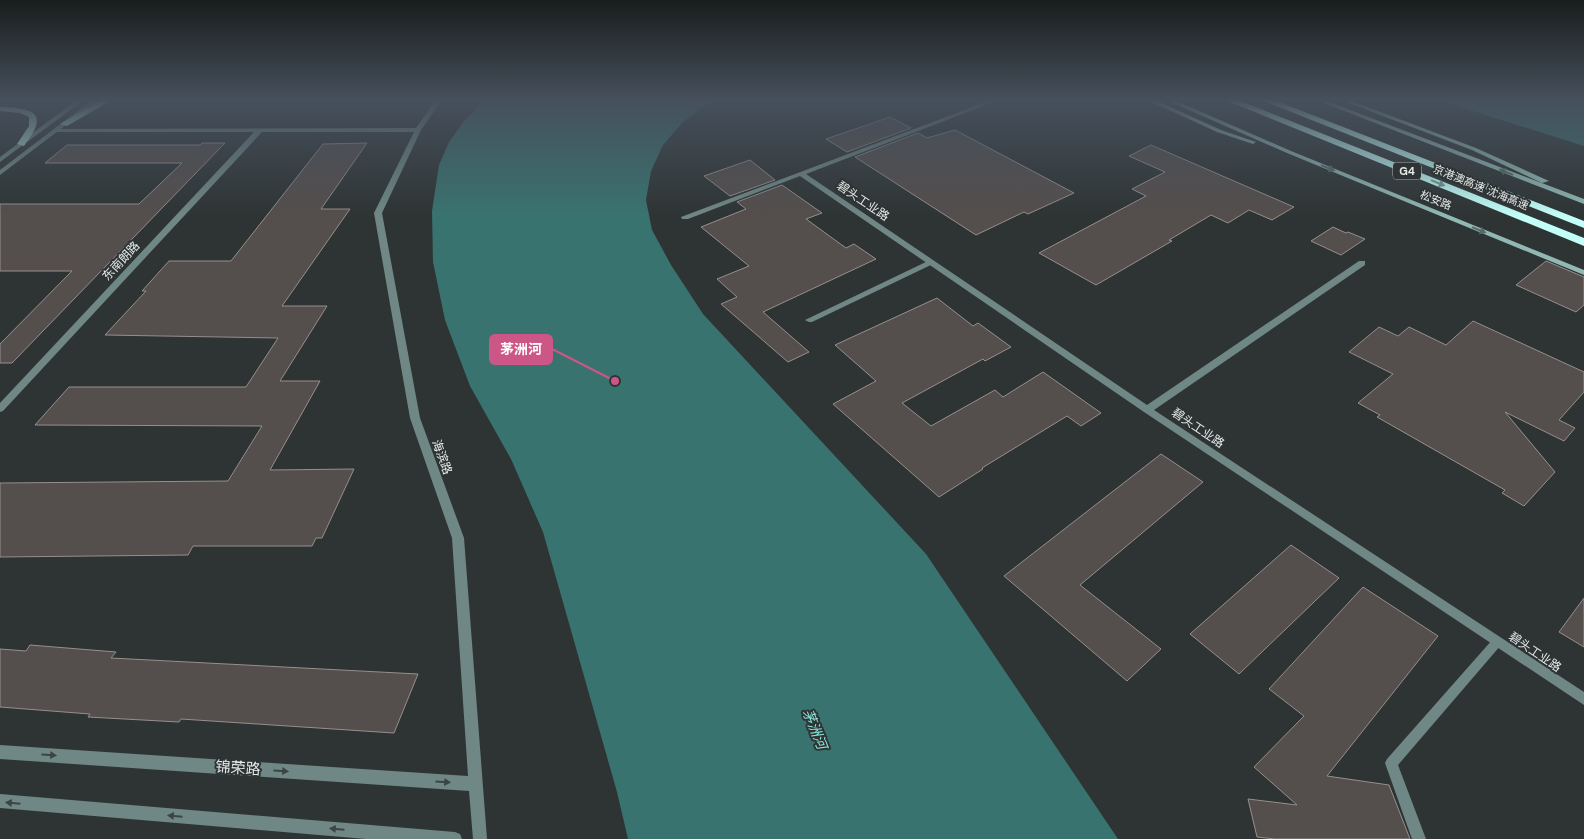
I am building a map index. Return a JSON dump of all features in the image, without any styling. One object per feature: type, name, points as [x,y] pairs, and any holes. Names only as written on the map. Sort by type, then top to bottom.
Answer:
[{"type":"highway","name":"京港澳高速 沈海高速","points":[[1328,139],[1584,242]]},
{"type":"highway","name":"京港澳高速 沈海高速","points":[[1366,139],[1584,225]]},
{"type":"main road","points":[[21,144],[25,139]]},
{"type":"main road","points":[[1244,139],[1289,152]]},
{"type":"main road","name":"松安路","points":[[1258,139],[1584,273]]},
{"type":"main road","points":[[1420,139],[1584,202]]},
{"type":"main road","points":[[1447,139],[1502,160],[1584,202]]},
{"type":"street","points":[[0,160],[28,139]]},
{"type":"street","points":[[0,173],[44,139]]},
{"type":"street","name":"东南朗路","points":[[0,409],[251,139]]},
{"type":"street","name":"海滨路","points":[[414,139],[378,213],[415,418],[458,538],[480,839]]},
{"type":"street","points":[[685,217],[893,139]]},
{"type":"street","name":"碧头工业路","points":[[801,174],[1147,410],[1584,699]]},
{"type":"street","points":[[1147,410],[1362,263]]},
{"type":"street","name":"锦荣路","points":[[0,752],[476,784]]},
{"type":"street","points":[[0,801],[456,839]]},
{"type":"lane","points":[[809,320],[932,263]]},
{"type":"lane","points":[[1419,839],[1391,763],[1498,642]]},
{"type":"water","points":[[451,139],[668,139],[663,145],[651,171],[646,200],[652,230],[671,265],[703,314],[926,554],[1118,839],[628,839],[617,792],[543,532],[511,459],[470,386],[445,320],[433,262],[432,211],[439,165]]},
{"type":"water","points":[[1562,139],[1584,139],[1584,146]]},
{"type":"building","points":[[826,139],[881,139],[847,152]]},
{"type":"building","points":[[902,139],[972,139],[1074,193],[1028,214],[1024,212],[976,235],[855,157]]},
{"type":"building","points":[[202,143],[225,143],[12,363],[0,363],[0,344],[72,271],[0,271],[0,204],[139,204],[182,163],[45,163],[67,145],[200,145]]},
{"type":"building","points":[[367,143],[321,209],[350,209],[282,306],[327,306],[280,381],[320,381],[270,470],[354,469],[322,538],[316,538],[312,546],[193,546],[188,555],[0,557],[0,483],[228,481],[262,426],[35,425],[69,387],[246,387],[278,338],[105,335],[146,291],[142,291],[169,261],[231,261],[323,144]]},
{"type":"building","points":[[1151,145],[1294,207],[1272,220],[1249,210],[1228,223],[1211,215],[1169,240],[1172,241],[1096,285],[1039,253],[1146,196],[1132,189],[1165,172],[1129,156]]},
{"type":"building","points":[[750,160],[775,180],[730,196],[704,176]]},
{"type":"building","points":[[782,185],[822,213],[806,219],[846,248],[854,244],[876,259],[763,312],[809,352],[788,362],[721,304],[737,297],[717,279],[749,266],[701,227],[746,209],[737,202]]},
{"type":"building","points":[[1333,227],[1365,239],[1341,255],[1311,241]]},
{"type":"building","points":[[1546,261],[1584,277],[1584,305],[1576,312],[1516,285]]},
{"type":"building","points":[[937,298],[973,326],[978,323],[1011,347],[985,361],[983,359],[902,403],[931,426],[995,390],[1003,397],[1043,372],[1101,413],[1081,426],[1067,416],[982,468],[939,497],[833,404],[876,381],[835,345]]},
{"type":"building","points":[[1473,321],[1584,372],[1584,392],[1559,420],[1575,428],[1564,441],[1505,412],[1555,472],[1524,506],[1502,493],[1505,490],[1377,417],[1380,415],[1358,403],[1393,374],[1349,352],[1379,327],[1398,336],[1409,327],[1446,345]]},
{"type":"building","points":[[1161,454],[1203,482],[1080,585],[1161,649],[1127,681],[1004,576]]},
{"type":"building","points":[[1291,545],[1339,578],[1239,674],[1190,634]]},
{"type":"building","points":[[1363,587],[1438,636],[1327,776],[1389,785],[1410,839],[1275,839],[1257,837],[1248,799],[1297,805],[1254,767],[1304,716],[1269,689]]},
{"type":"building","points":[[1584,598],[1584,647],[1559,632]]},
{"type":"building","points":[[30,645],[116,652],[111,658],[418,674],[394,733],[181,719],[179,722],[88,717],[90,714],[0,707],[0,649],[26,651]]},
{"type":"place","name":"茅洲河","points":[[615,381]]}]
